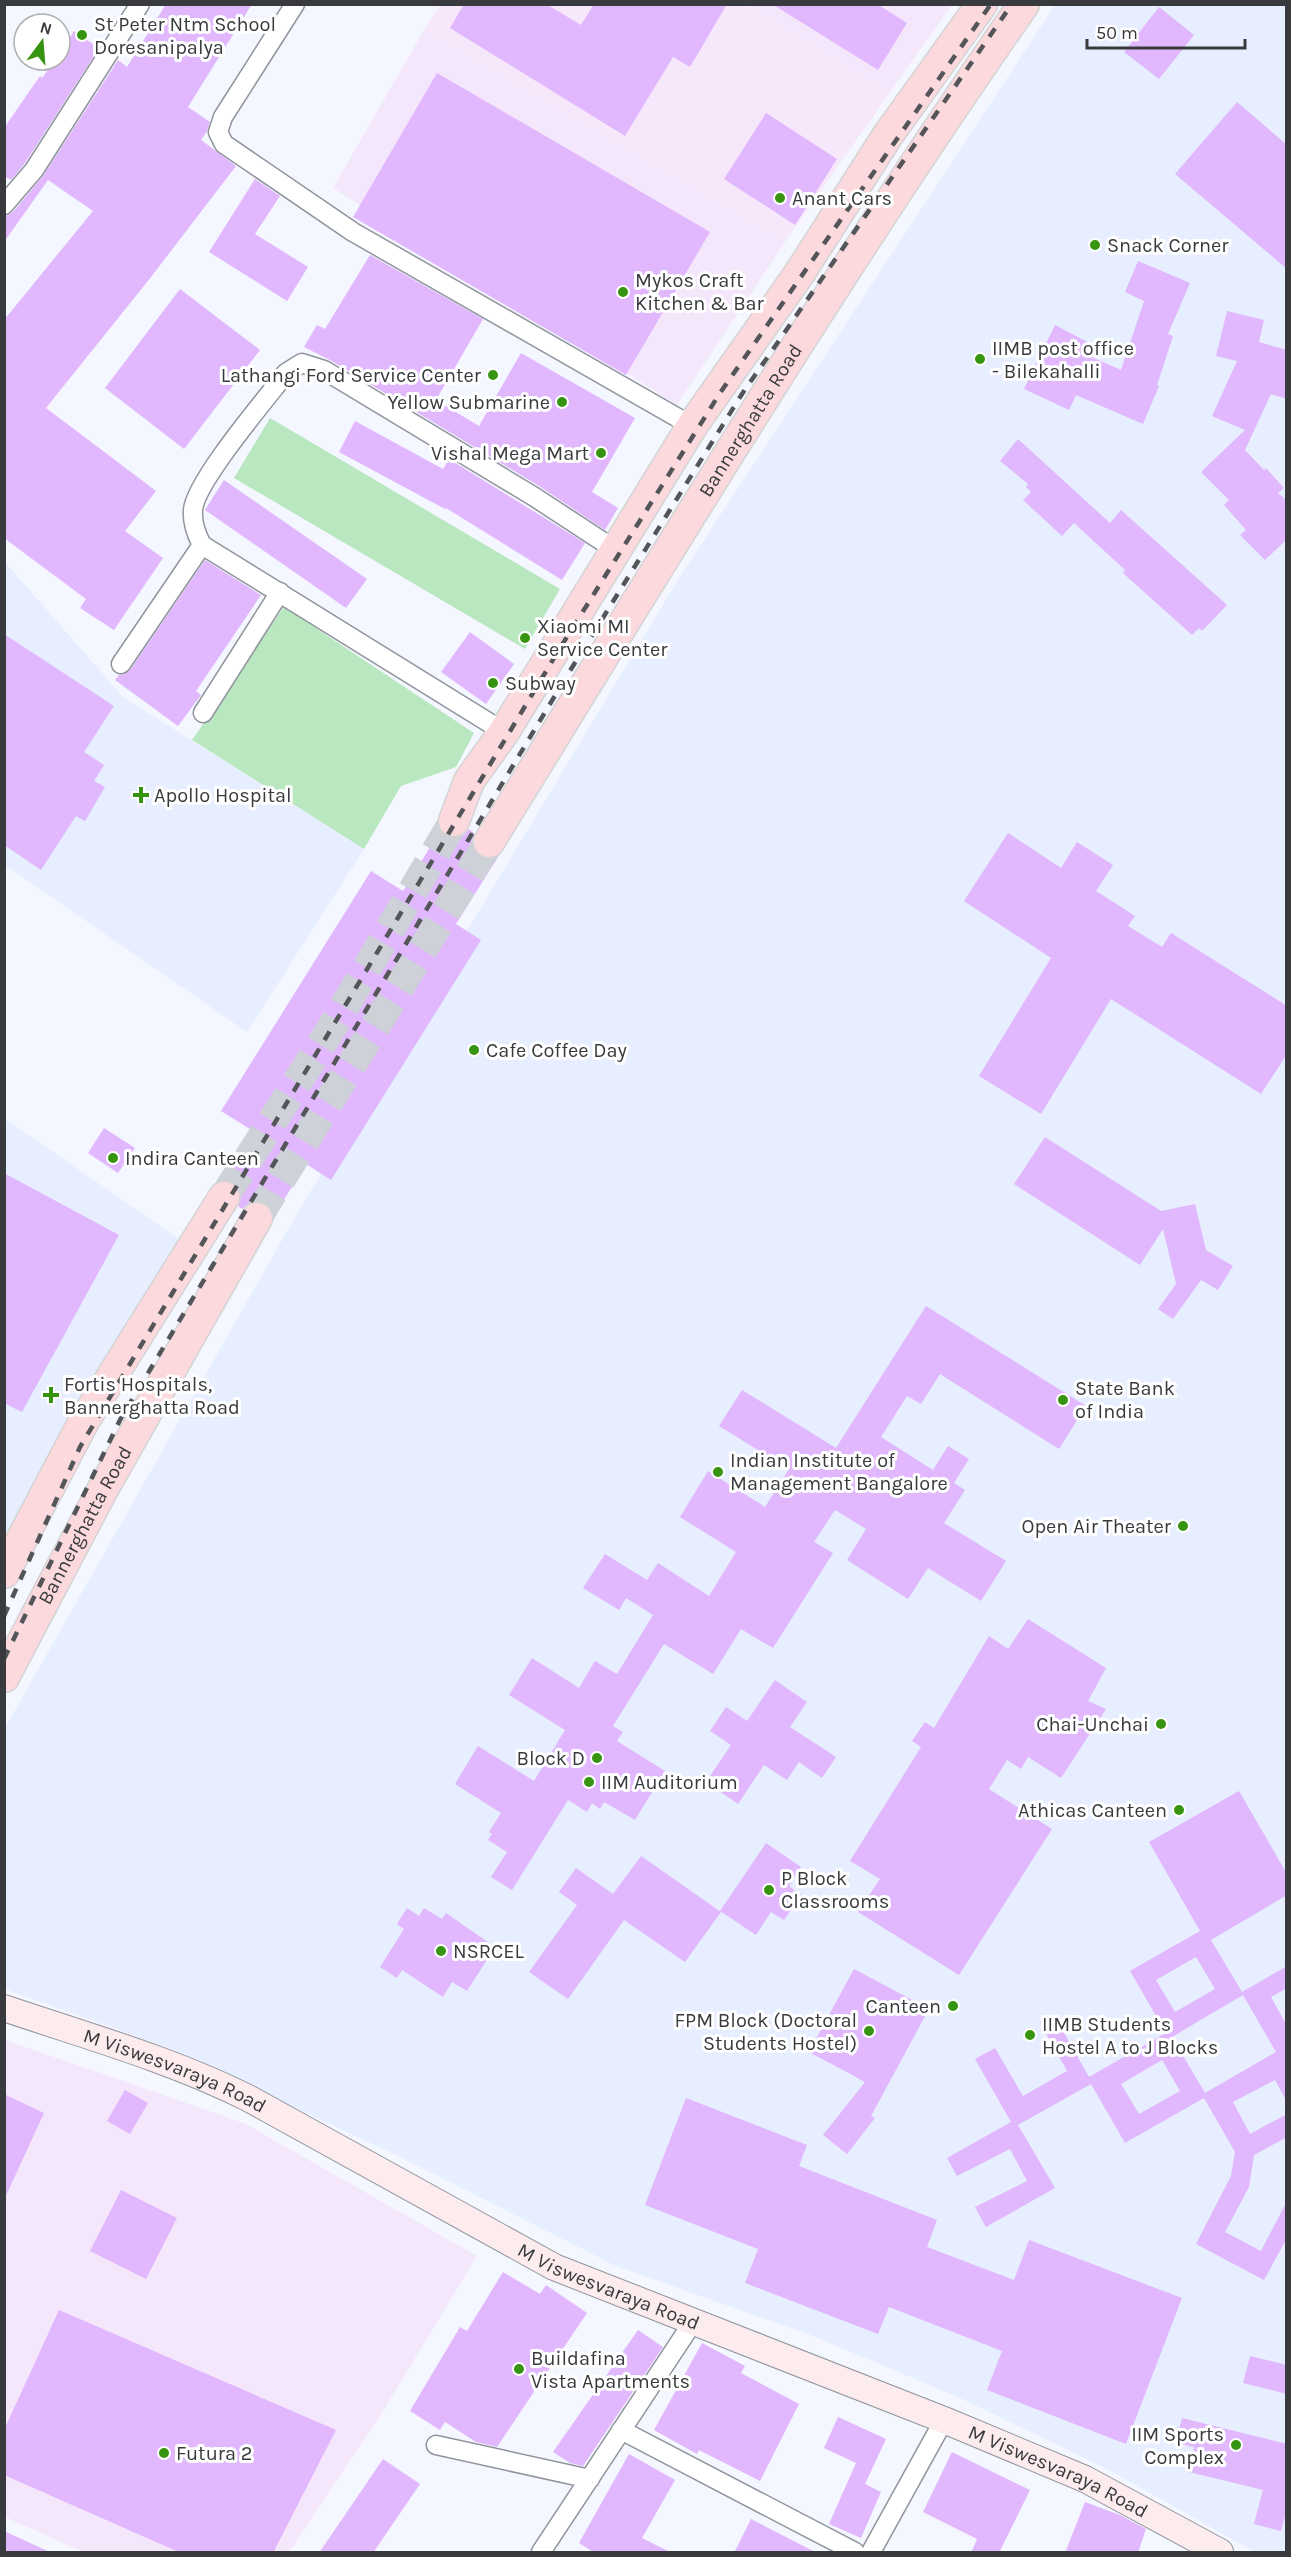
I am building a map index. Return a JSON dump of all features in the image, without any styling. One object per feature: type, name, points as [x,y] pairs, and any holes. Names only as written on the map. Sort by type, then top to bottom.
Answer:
[{"type":"main road","name":"Bannerghatta Road","points":[[454,821],[469,781],[504,732],[692,426],[799,274],[888,135],[982,4]]},
{"type":"main road","name":"Bannerghatta Road","points":[[489,842],[732,446],[929,141],[1024,4]]},
{"type":"main road","points":[[4,1573],[84,1421],[224,1197]]},
{"type":"main road","name":"Bannerghatta Road","points":[[4,1677],[104,1487],[256,1218]]},
{"type":"street","points":[[4,205],[34,170],[140,4]]},
{"type":"street","points":[[295,4],[223,117],[218,132],[224,144],[353,232],[692,426]]},
{"type":"street","points":[[504,732],[202,545],[195,530],[193,508],[202,483],[286,373],[302,363],[324,370],[448,444],[617,551]]},
{"type":"street","points":[[120,664],[202,545]]},
{"type":"street","points":[[203,713],[280,592]]},
{"type":"street","name":"M Viswesvaraya Road","points":[[4,2008],[170,2063],[209,2079],[248,2098],[554,2267],[944,2420],[1085,2479],[1220,2553]]},
{"type":"street","points":[[547,2551],[621,2430],[693,2322]]},
{"type":"street","points":[[871,2553],[944,2420]]},
{"type":"street","points":[[621,2430],[855,2553]]},
{"type":"street","points":[[436,2445],[590,2479]]},
{"type":"shaded area","points":[[440,5],[749,5],[890,92],[785,242],[424,30]]},
{"type":"shaded area","points":[[749,5],[952,5],[890,92]]},
{"type":"shaded area","name":"Indian Institute of Management Bangalore","points":[[1055,5],[1286,5],[1286,2552],[1255,2552],[1105,2468],[958,2397],[808,2334],[616,2266],[394,2154],[158,2044],[5,1989],[5,1728],[295,1217],[681,575]]},
{"type":"shaded area","points":[[424,30],[785,242],[677,405],[333,188]]},
{"type":"shaded area","name":"Apollo Hospital","points":[[4,561],[123,697],[364,849],[247,1032],[5,865]]},
{"type":"shaded area","name":"Fortis Hospitals, Bannerghatta Road","points":[[4,1118],[189,1246],[4,1541]]},
{"type":"shaded area","points":[[5,2040],[244,2123],[477,2256],[380,2416],[289,2552],[83,2552],[5,2517]]},
{"type":"green space","points":[[270,418],[560,589],[525,649],[234,478]]},
{"type":"green space","points":[[284,607],[474,733],[456,767],[401,786],[364,849],[192,740]]},
{"type":"building","points":[[166,4],[252,4],[188,107],[210,122],[201,140],[236,166],[46,408],[156,491],[125,531],[163,558],[114,630],[80,608],[86,599],[4,538],[4,320],[93,211],[48,180],[4,242],[4,216],[13,212],[43,176],[118,60],[127,67]]},
{"type":"building","points":[[464,4],[546,4],[581,25],[594,4],[727,4],[690,67],[673,57],[625,136],[450,28]]},
{"type":"building","points":[[772,4],[877,4],[907,23],[878,70]]},
{"type":"building","points":[[1159,7],[1194,35],[1159,79],[1124,52]]},
{"type":"building","points":[[74,31],[99,48],[25,163],[11,180],[4,176],[4,128],[40,76],[42,78],[46,72],[72,72],[72,34]]},
{"type":"building","points":[[437,73],[710,232],[626,375],[353,217]]},
{"type":"building","points":[[1237,102],[1287,145],[1287,269],[1175,174]]},
{"type":"building","points":[[766,113],[837,159],[795,225],[724,179]]},
{"type":"building","points":[[255,179],[280,196],[255,234],[308,267],[287,301],[209,252]]},
{"type":"building","points":[[370,255],[483,319],[436,400],[479,426],[521,353],[635,418],[592,492],[618,508],[605,530],[539,486],[330,360],[304,347],[317,325],[325,329]]},
{"type":"building","points":[[1138,261],[1190,283],[1168,334],[1173,336],[1157,385],[1159,386],[1143,424],[1076,395],[1069,410],[1024,389],[1055,325],[1093,345],[1087,355],[1121,370],[1144,301],[1125,292]]},
{"type":"building","points":[[180,289],[260,350],[184,449],[105,388]]},
{"type":"building","points":[[1227,311],[1264,320],[1259,342],[1287,350],[1287,399],[1271,394],[1245,450],[1284,488],[1278,493],[1287,501],[1287,539],[1265,560],[1240,535],[1246,530],[1224,505],[1229,500],[1201,472],[1245,430],[1212,416],[1237,361],[1216,356]]},
{"type":"building","points":[[355,421],[443,469],[449,459],[585,543],[562,580],[446,508],[339,452]]},
{"type":"building","points":[[1018,439],[1110,523],[1121,510],[1227,605],[1202,631],[1199,628],[1192,635],[1123,573],[1125,570],[1074,523],[1062,536],[1023,500],[1031,492],[1026,487],[1028,484],[1000,461]]},
{"type":"building","points":[[224,480],[367,579],[346,608],[205,510]]},
{"type":"building","points":[[205,560],[261,595],[196,691],[201,695],[178,726],[115,680],[119,675],[130,670]]},
{"type":"building","points":[[470,632],[514,664],[486,704],[441,672]]},
{"type":"building","points":[[4,634],[114,706],[84,752],[104,765],[94,781],[105,787],[85,821],[76,816],[41,870],[4,845]]},
{"type":"building","points":[[469,829],[474,833],[472,842],[474,851],[480,856],[489,859],[500,854],[456,924],[481,940],[331,1180],[306,1164],[274,1216],[266,1203],[257,1201],[249,1203],[242,1209],[238,1206],[241,1197],[239,1188],[233,1182],[222,1180],[253,1131],[221,1111],[371,871],[403,891],[440,831],[447,837],[456,838],[464,835]]},
{"type":"building","points":[[1008,833],[1061,868],[1077,842],[1113,865],[1096,891],[1135,916],[1128,926],[1162,947],[1171,933],[1287,1006],[1287,1054],[1261,1094],[1111,999],[1041,1114],[979,1076],[1051,958],[964,901]]},
{"type":"building","points":[[104,1128],[135,1148],[118,1173],[88,1153]]},
{"type":"building","points":[[1045,1137],[1161,1211],[1195,1204],[1206,1250],[1233,1266],[1218,1290],[1201,1280],[1173,1319],[1158,1309],[1176,1284],[1163,1229],[1140,1265],[1014,1184]]},
{"type":"building","points":[[4,1173],[119,1235],[22,1412],[4,1403]]},
{"type":"building","points":[[926,1306],[1086,1406],[1059,1449],[940,1374],[921,1404],[907,1396],[881,1437],[933,1470],[948,1446],[969,1459],[954,1483],[965,1490],[944,1523],[1006,1561],[981,1601],[928,1568],[908,1599],[847,1560],[866,1529],[835,1510],[814,1542],[833,1553],[773,1648],[741,1629],[713,1674],[664,1644],[613,1726],[623,1732],[617,1741],[665,1771],[635,1820],[604,1802],[600,1809],[592,1803],[587,1812],[568,1800],[512,1890],[491,1877],[507,1852],[488,1840],[492,1834],[489,1832],[501,1813],[455,1784],[478,1746],[534,1781],[565,1730],[509,1695],[532,1658],[579,1688],[595,1661],[617,1674],[653,1615],[626,1598],[619,1610],[583,1588],[605,1554],[647,1580],[658,1563],[709,1596],[736,1552],[680,1517],[708,1471],[765,1507],[789,1469],[719,1426],[742,1390],[836,1448]]},
{"type":"building","points":[[1028,1619],[1106,1668],[1088,1701],[1106,1709],[1061,1778],[1028,1757],[1021,1769],[1007,1760],[989,1789],[1052,1829],[959,1975],[858,1912],[880,1879],[850,1861],[921,1747],[912,1741],[925,1722],[934,1728],[989,1636],[1008,1649]]},
{"type":"building","points":[[775,1680],[807,1702],[790,1727],[836,1757],[822,1778],[799,1762],[787,1780],[764,1765],[738,1804],[706,1782],[731,1745],[710,1731],[726,1707],[747,1721]]},
{"type":"building","name":"IIMB Students Hostel A to J Blocks","points":[[1239,1791],[1287,1874],[1287,1895],[1211,1940],[1242,1992],[1287,1966],[1287,1988],[1271,1997],[1287,2026],[1287,2102],[1275,2080],[1233,2102],[1250,2134],[1287,2114],[1287,2137],[1254,2155],[1249,2187],[1225,2232],[1261,2251],[1287,2201],[1287,2238],[1264,2280],[1196,2244],[1231,2176],[1235,2152],[1204,2098],[1125,2143],[1091,2084],[1018,2125],[1055,2188],[986,2227],[975,2207],[1027,2181],[1010,2149],[957,2176],[947,2158],[1011,2122],[975,2059],[995,2048],[1023,2096],[1067,2071],[1040,2022],[1054,2015],[1089,2077],[1166,2033],[1130,1971],[1200,1931],[1149,1842]],"holes":[[[1196,1957],[1215,1989],[1175,2012],[1156,1980]],[[1243,1995],[1276,2052],[1205,2093],[1172,2037]],[[1162,2060],[1180,2091],[1139,2114],[1121,2084]]]},
{"type":"building","name":"P Block Classrooms","points":[[766,1843],[801,1867],[789,1886],[801,1895],[784,1920],[771,1912],[756,1935],[720,1911]]},
{"type":"building","points":[[641,1856],[721,1912],[685,1962],[624,1920],[568,1999],[529,1972],[577,1905],[559,1892],[576,1868],[613,1894]]},
{"type":"building","name":"NSRCEL","points":[[407,1908],[419,1916],[424,1908],[442,1919],[446,1913],[495,1947],[467,1991],[452,1982],[443,1997],[402,1970],[397,1978],[380,1967],[404,1929],[397,1924]]},
{"type":"building","name":"FPM Block (Doctoral Students Hostel)","points":[[854,1969],[929,2009],[871,2116],[875,2118],[847,2154],[823,2135],[865,2082],[809,2052]]},
{"type":"building","points":[[125,2090],[148,2103],[130,2134],[107,2121]]},
{"type":"building","points":[[4,2094],[44,2113],[4,2200]]},
{"type":"building","points":[[686,2098],[807,2145],[799,2166],[937,2220],[927,2247],[1014,2280],[1029,2240],[1182,2298],[1126,2444],[987,2390],[1002,2351],[889,2307],[878,2334],[745,2283],[758,2249],[645,2205]]},
{"type":"building","points":[[121,2190],[177,2218],[146,2279],[90,2251]]},
{"type":"building","points":[[503,2272],[540,2294],[546,2285],[587,2313],[497,2447],[476,2442],[445,2422],[440,2430],[410,2411],[460,2327],[467,2331]]},
{"type":"building","name":"Futura 2","points":[[59,2310],[336,2430],[273,2553],[181,2553],[4,2475],[4,2430]]},
{"type":"building","points":[[638,2330],[663,2347],[583,2466],[570,2463],[553,2452]]},
{"type":"building","points":[[702,2343],[745,2366],[741,2373],[799,2404],[760,2481],[699,2450],[697,2454],[654,2430]]},
{"type":"building","points":[[1250,2356],[1287,2365],[1287,2394],[1243,2383]]},
{"type":"building","points":[[838,2417],[886,2439],[865,2484],[881,2492],[861,2538],[829,2524],[856,2463],[824,2448]]},
{"type":"building","name":"IIM Sports Complex","points":[[1182,2418],[1287,2444],[1287,2510],[1281,2531],[1254,2524],[1263,2490],[1189,2472],[1194,2447],[1176,2443]]},
{"type":"building","points":[[952,2452],[1030,2490],[999,2553],[971,2553],[977,2539],[923,2512]]},
{"type":"building","points":[[629,2454],[675,2480],[642,2538],[672,2553],[595,2553],[579,2543]]},
{"type":"building","points":[[383,2459],[420,2484],[373,2553],[319,2553]]},
{"type":"building","points":[[1085,2502],[1120,2515],[1146,2529],[1138,2553],[1065,2553]]},
{"type":"building","points":[[751,2519],[817,2553],[734,2553]]},
{"type":"building","points":[[4,2531],[52,2553],[4,2553]]},
{"type":"tunnel","points":[[224,1197],[331,1029],[454,821]]},
{"type":"tunnel","points":[[257,1218],[489,842]]},
{"type":"railway","points":[[4,1616],[80,1447],[560,648],[720,393],[991,4]]},
{"type":"railway","points":[[4,1659],[121,1418],[568,674],[742,394],[1012,4]]},
{"type":"place","name":"St Peter Ntm School Doresanipalya","points":[[82,35]]},
{"type":"place","name":"Anant Cars","points":[[780,198]]},
{"type":"place","name":"Snack Corner","points":[[1095,245]]},
{"type":"place","name":"Mykos Craft Kitchen & Bar","points":[[623,292]]},
{"type":"place","name":"IIMB post office - Bilekahalli","points":[[980,359]]},
{"type":"place","name":"Lathangi Ford Service Center","points":[[493,375]]},
{"type":"place","name":"Yellow Submarine","points":[[562,402]]},
{"type":"place","name":"Vishal Mega Mart","points":[[601,453]]},
{"type":"place","name":"Xiaomi MI Service Center","points":[[525,638]]},
{"type":"place","name":"Subway","points":[[493,683]]},
{"type":"place","name":"Apollo Hospital","points":[[141,795]]},
{"type":"place","name":"Cafe Coffee Day","points":[[474,1050]]},
{"type":"place","name":"Indira Canteen","points":[[113,1158]]},
{"type":"place","name":"Fortis Hospitals, Bannerghatta Road","points":[[51,1395]]},
{"type":"place","name":"State Bank of India","points":[[1063,1400]]},
{"type":"place","name":"Indian Institute of Management Bangalore","points":[[718,1472]]},
{"type":"place","name":"Open Air Theater","points":[[1183,1526]]},
{"type":"place","name":"Chai-Unchai","points":[[1161,1724]]},
{"type":"place","name":"Block D","points":[[597,1758]]},
{"type":"place","name":"IIM Auditorium","points":[[589,1782]]},
{"type":"place","name":"Athicas Canteen","points":[[1179,1810]]},
{"type":"place","name":"P Block Classrooms","points":[[769,1890]]},
{"type":"place","name":"NSRCEL","points":[[441,1951]]},
{"type":"place","name":"Canteen","points":[[953,2006]]},
{"type":"place","name":"FPM Block (Doctoral Students Hostel)","points":[[869,2031]]},
{"type":"place","name":"IIMB Students Hostel A to J Blocks","points":[[1030,2035]]},
{"type":"place","name":"Buildafina Vista Apartments","points":[[519,2369]]},
{"type":"place","name":"IIM Sports Complex","points":[[1236,2445]]},
{"type":"place","name":"Futura 2","points":[[164,2453]]}]
